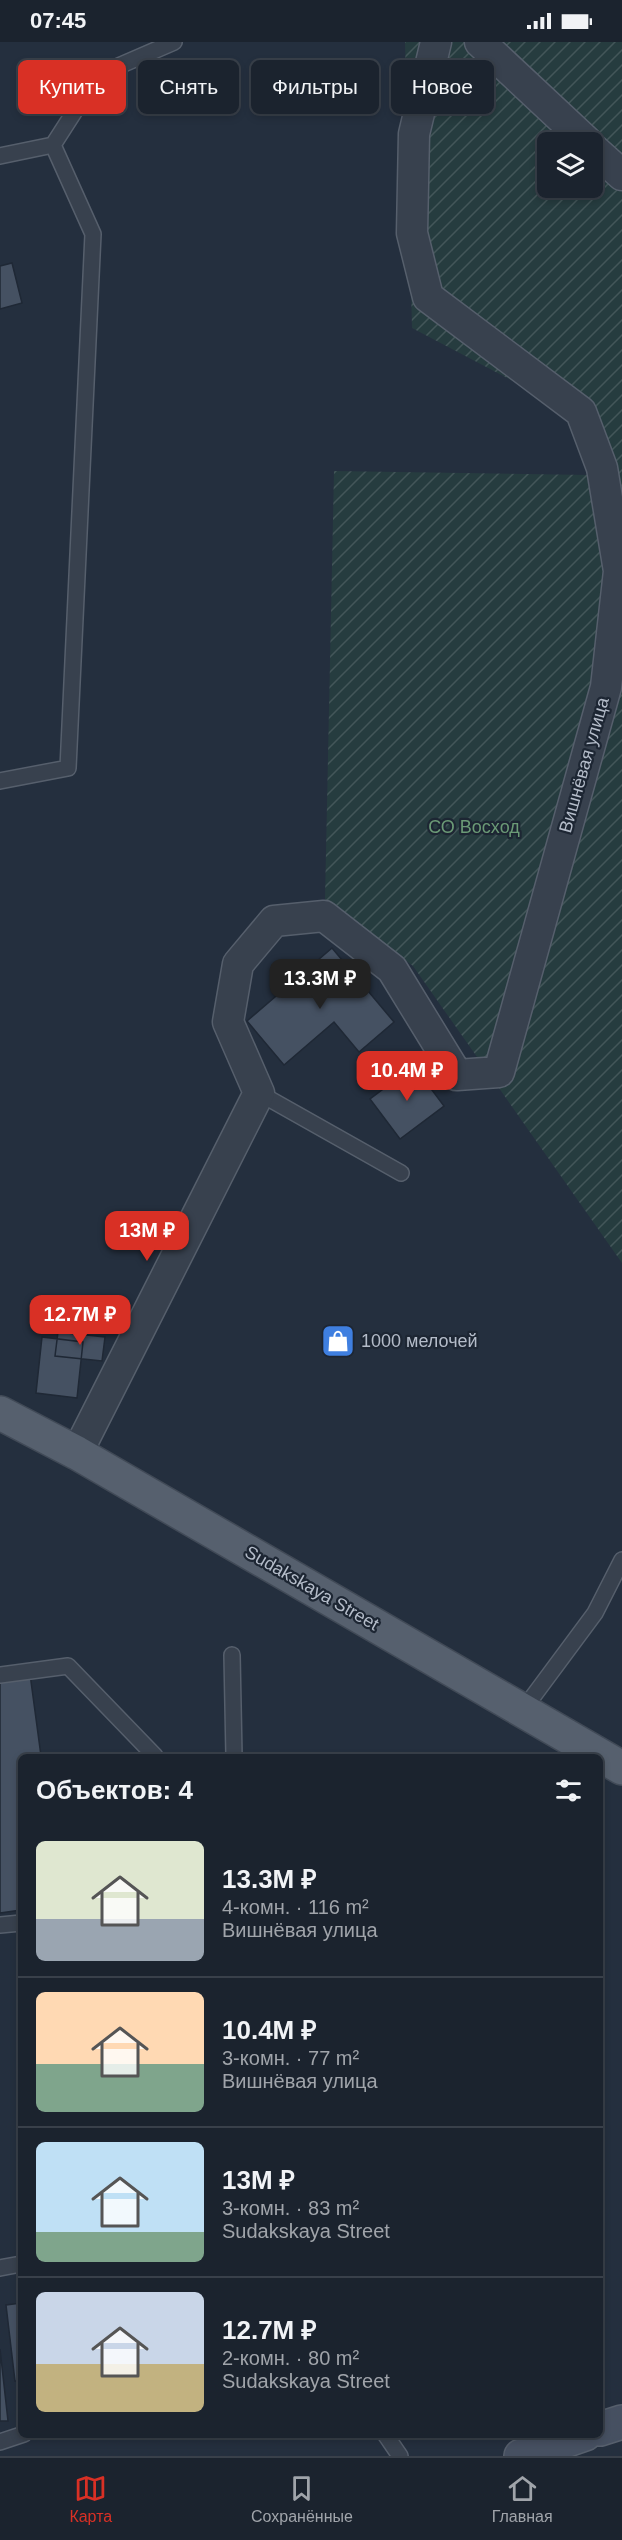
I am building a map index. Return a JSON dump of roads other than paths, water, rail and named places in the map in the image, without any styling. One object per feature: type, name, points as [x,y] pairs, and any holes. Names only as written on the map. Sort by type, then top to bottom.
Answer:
[{"type":"main road","name":"Sudakskaya Street","points":[[0,1413],[77,1453],[598,1754]]},
{"type":"main road","name":"Sudakskaya Street","points":[[603,1757],[622,1768]]},
{"type":"main road","points":[[603,2428],[622,2422]]},
{"type":"main road","points":[[521,2456],[573,2438]]},
{"type":"street","name":"Вишнёвая улица","points":[[259,1093],[228,1022],[238,964],[274,921],[324,916],[392,969],[457,1075],[499,1072],[606,687],[620,572],[602,468],[581,412],[428,297],[412,233],[414,134],[436,42]]},
{"type":"street","points":[[480,42],[576,132]]},
{"type":"street","points":[[603,158],[622,175]]},
{"type":"street","points":[[77,1453],[259,1093]]},
{"type":"lane","points":[[0,156],[53,144],[98,75],[174,42]]},
{"type":"lane","points":[[0,781],[68,768],[93,234],[53,144]]},
{"type":"lane","points":[[259,1093],[402,1173]]},
{"type":"lane","points":[[523,1710],[596,1612],[622,1560]]},
{"type":"lane","points":[[232,1654],[234,1754]]},
{"type":"lane","points":[[0,1675],[68,1666],[153,1754]]},
{"type":"lane","points":[[0,1925],[18,1923]]},
{"type":"lane","points":[[0,2268],[18,2265]]},
{"type":"lane","points":[[0,2442],[18,2436]]},
{"type":"lane","points":[[388,2438],[400,2456]]},
{"type":"place","name":"1000 мелочей","points":[[338,1341]]},
{"type":"park label","name":"СО Восход","points":[[474,827]]}]
